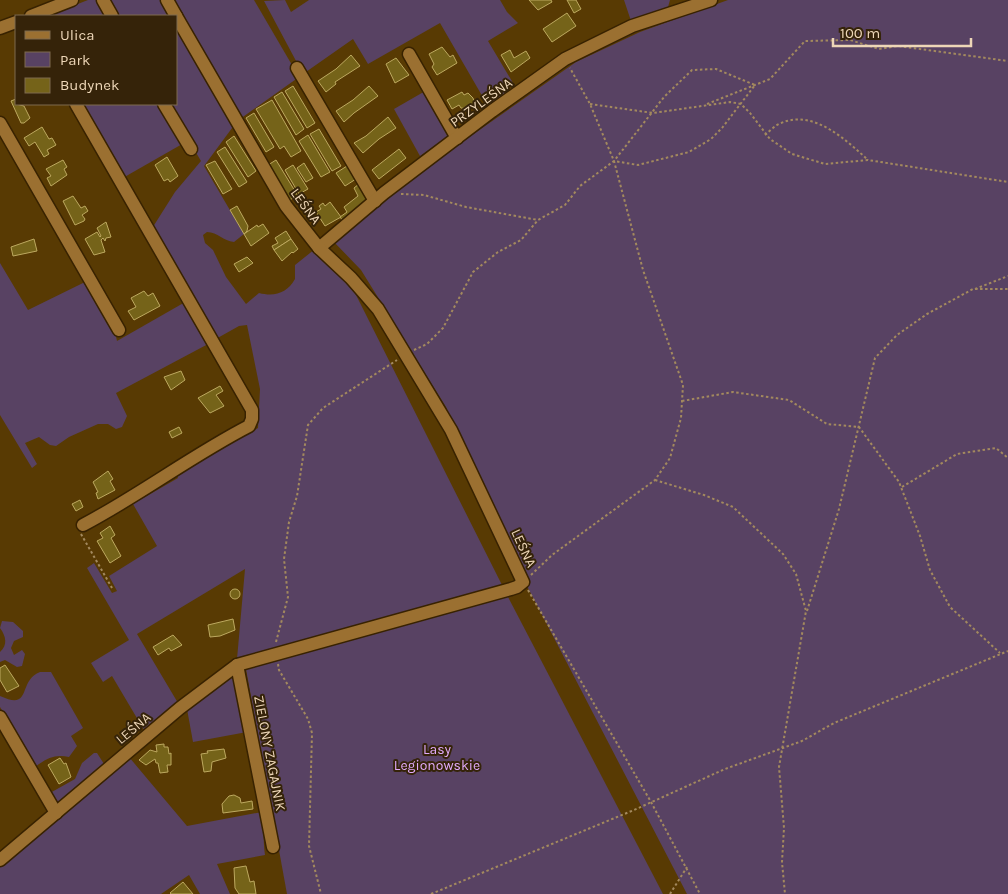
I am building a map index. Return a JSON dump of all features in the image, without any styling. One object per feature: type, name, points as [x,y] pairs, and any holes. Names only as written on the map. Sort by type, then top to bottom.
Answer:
[{"type":"street","points":[[34,15],[72,0]]},
{"type":"street","points":[[103,0],[111,15]]},
{"type":"street","name":"LEŚNA","points":[[167,0],[175,15]]},
{"type":"street","name":"PRZYLEŚNA","points":[[319,248],[380,197],[565,59],[676,5],[711,0]]},
{"type":"street","name":"LEŚNA","points":[[0,860],[180,708],[237,666],[517,588],[523,582],[451,430],[378,309],[319,248],[282,200],[178,19]]},
{"type":"street","points":[[0,28],[15,22]]},
{"type":"street","points":[[409,54],[457,138]]},
{"type":"street","points":[[297,68],[380,197]]},
{"type":"street","points":[[77,105],[252,410],[252,419],[249,426],[205,450],[141,493],[83,525]]},
{"type":"street","points":[[165,105],[191,149]]},
{"type":"street","points":[[0,123],[119,330]]},
{"type":"street","name":"ZIELONY ZAGAJNIK","points":[[237,666],[273,847]]},
{"type":"street","points":[[0,717],[56,813]]},
{"type":"path","points":[[704,105],[770,80],[805,41],[850,40],[879,49],[905,46],[1008,61]]},
{"type":"path","points":[[565,59],[590,104],[614,161],[644,270],[684,385],[681,418],[670,458],[655,480],[552,555],[523,582],[651,802],[700,894]]},
{"type":"path","points":[[321,894],[309,846],[312,733],[308,719],[279,670],[276,654],[276,635],[288,597],[284,559],[289,522],[297,496],[308,425],[324,408],[405,355],[427,344],[443,328],[473,272],[498,252],[521,240],[538,220],[565,205],[580,186],[614,161],[654,113],[664,97],[692,70],[716,70],[755,85]]},
{"type":"path","points":[[614,161],[638,165],[689,152],[711,140],[755,85]]},
{"type":"path","points":[[590,104],[654,113],[730,102],[741,104],[750,113],[765,135],[792,154],[825,164],[868,160],[1008,182]]},
{"type":"path","points":[[765,135],[780,123],[796,119],[818,123],[843,138],[868,160]]},
{"type":"path","points":[[380,197],[424,195],[466,207],[538,220]]},
{"type":"path","points":[[785,894],[782,862],[784,828],[779,767],[782,748],[806,612],[838,509],[875,358],[897,335],[927,314],[973,289],[1008,276]]},
{"type":"path","points":[[973,289],[1008,289]]},
{"type":"path","points":[[682,401],[732,392],[788,400],[827,424],[859,428],[901,488],[920,536],[930,570],[950,606],[1000,653]]},
{"type":"path","points":[[901,488],[957,454],[996,448],[1008,458]]},
{"type":"path","points":[[655,480],[704,495],[734,507],[783,554],[796,574],[806,612]]},
{"type":"path","points":[[83,525],[82,538],[112,588]]},
{"type":"path","points":[[431,894],[725,769],[782,748],[1008,651]]},
{"type":"path","points":[[670,894],[687,867]]},
{"type":"green space","points":[[88,0],[100,0],[108,15],[50,15]]},
{"type":"green space","points":[[106,0],[161,0],[170,15],[115,15]]},
{"type":"green space","points":[[171,0],[254,0],[299,77],[240,119]]},
{"type":"green space","points":[[285,0],[291,12],[309,0],[500,0],[507,12],[518,23],[488,41],[513,83],[507,88],[509,91],[488,106],[440,23],[368,64],[353,39],[303,74],[264,1]]},
{"type":"green space","points":[[624,0],[670,0],[668,7],[631,21]]},
{"type":"green space","points":[[728,0],[1008,0],[1008,894],[687,894],[527,586],[446,407],[361,270],[334,242],[384,197],[576,62],[640,32]]},
{"type":"green space","points":[[178,28],[235,124],[204,166],[244,234],[234,242],[207,232],[203,235],[205,243],[213,250],[226,277],[246,304],[259,293],[275,294],[288,288],[295,279],[295,265],[315,249],[355,293],[503,587],[237,659],[245,569],[137,634],[178,703],[144,730],[112,676],[103,682],[91,663],[129,640],[87,568],[94,563],[112,593],[117,591],[109,576],[157,546],[133,504],[178,478],[176,473],[258,428],[260,389],[247,325],[239,326],[214,340],[151,230],[175,192],[201,161],[168,105],[178,105]]},
{"type":"green space","points":[[427,90],[451,134],[420,156],[394,109]]},
{"type":"green space","points":[[79,105],[162,105],[184,143],[121,179]]},
{"type":"green space","points":[[0,263],[28,310],[85,282],[115,332],[117,341],[187,301],[210,343],[116,393],[127,416],[122,427],[116,429],[108,424],[98,424],[69,437],[56,446],[50,445],[39,437],[25,443],[37,464],[32,468],[0,415]]},
{"type":"green space","name":"Lasy Legionowskie","points":[[507,595],[663,894],[287,894],[246,669]]},
{"type":"green space","points":[[2,621],[13,622],[23,631],[23,637],[14,641],[11,648],[14,655],[22,650],[25,654],[22,666],[17,667],[5,660],[0,662],[0,652],[3,649],[5,640],[0,628]]},
{"type":"green space","points":[[40,672],[51,672],[83,728],[71,736],[77,746],[69,757],[59,756],[51,758],[35,767],[0,707],[0,696],[10,700],[17,700],[24,693],[33,676]]},
{"type":"green space","points":[[236,675],[247,732],[193,742],[187,709]]},
{"type":"green space","points":[[94,753],[97,753],[104,764],[57,805],[50,793],[75,779],[82,763]]},
{"type":"green space","points":[[129,757],[187,826],[262,812],[265,855],[217,864],[230,894],[200,894],[189,875],[161,894],[0,894],[0,863]]},
{"type":"building","points":[[529,0],[551,0],[552,2],[538,10]]},
{"type":"building","points":[[567,0],[576,0],[581,9],[574,13]]},
{"type":"building","points":[[567,13],[576,26],[552,42],[543,29]]},
{"type":"building","points":[[442,47],[450,57],[453,55],[457,63],[437,75],[432,67],[434,64],[429,54]]},
{"type":"building","points":[[510,50],[514,58],[526,51],[530,58],[511,72],[501,55]]},
{"type":"building","points":[[351,55],[360,66],[335,82],[336,84],[326,92],[318,81],[336,69]]},
{"type":"building","points":[[396,58],[409,75],[395,83],[386,64]]},
{"type":"building","points":[[293,86],[315,123],[307,128],[285,91]]},
{"type":"building","points":[[369,86],[378,96],[344,122],[336,111]]},
{"type":"building","points":[[282,92],[304,129],[296,135],[274,97]]},
{"type":"building","points":[[462,92],[464,95],[468,93],[473,98],[475,105],[469,109],[461,108],[459,105],[452,109],[447,100]]},
{"type":"building","points":[[15,99],[15,105],[24,106],[30,118],[24,123],[21,123],[11,101]]},
{"type":"building","points":[[272,100],[301,151],[291,157],[284,146],[280,149],[256,109]]},
{"type":"building","points":[[254,113],[274,147],[266,152],[246,118]]},
{"type":"building","points":[[388,117],[396,128],[363,153],[354,143],[366,136]]},
{"type":"building","points":[[42,127],[49,139],[52,138],[56,145],[47,150],[49,154],[44,157],[35,142],[29,146],[24,138]]},
{"type":"building","points":[[319,129],[341,166],[332,171],[310,134]]},
{"type":"building","points":[[308,135],[330,172],[321,177],[299,141]]},
{"type":"building","points":[[234,136],[256,171],[248,177],[226,142]]},
{"type":"building","points":[[225,147],[247,182],[239,187],[217,152]]},
{"type":"building","points":[[399,149],[406,158],[379,179],[372,170]]},
{"type":"building","points":[[167,157],[178,176],[170,182],[168,179],[164,181],[155,165]]},
{"type":"building","points":[[63,160],[67,167],[64,169],[67,175],[51,186],[47,178],[51,176],[46,169]]},
{"type":"building","points":[[276,160],[298,196],[289,200],[268,165]]},
{"type":"building","points":[[215,161],[232,189],[223,194],[206,165]]},
{"type":"building","points":[[304,163],[313,178],[306,182],[297,168]]},
{"type":"building","points":[[293,165],[308,189],[299,194],[285,170]]},
{"type":"building","points":[[347,166],[356,179],[345,186],[336,173]]},
{"type":"building","points":[[359,184],[370,200],[343,221],[340,217],[347,212],[344,207],[358,196],[354,188]]},
{"type":"building","points":[[73,196],[81,208],[85,206],[88,211],[82,215],[85,219],[84,221],[75,225],[63,201]]},
{"type":"building","points":[[330,202],[341,217],[325,226],[316,212],[321,209],[319,206],[323,203],[325,206]]},
{"type":"building","points":[[237,206],[248,226],[244,234],[230,210]]},
{"type":"building","points":[[106,222],[111,237],[106,238],[105,241],[103,238],[101,240],[105,252],[94,255],[85,239],[97,232],[100,237],[97,228]]},
{"type":"building","points":[[263,224],[269,233],[251,246],[244,234],[257,225],[258,227]]},
{"type":"building","points":[[286,231],[291,239],[274,250],[272,246],[278,243],[275,238]]},
{"type":"building","points":[[34,239],[37,251],[13,256],[11,247]]},
{"type":"building","points":[[291,239],[298,249],[282,261],[274,250]]},
{"type":"building","points":[[247,257],[253,263],[239,272],[234,264]]},
{"type":"building","points":[[144,291],[148,296],[153,293],[160,306],[134,320],[128,311],[136,307],[131,298]]},
{"type":"building","points":[[181,371],[185,380],[171,390],[164,377]]},
{"type":"building","points":[[220,386],[223,391],[216,395],[224,406],[210,413],[198,398]]},
{"type":"building","points":[[179,427],[182,433],[172,438],[169,432]]},
{"type":"building","points":[[108,471],[113,479],[110,481],[115,490],[98,499],[96,493],[98,492],[93,482]]},
{"type":"building","points":[[80,500],[83,507],[76,511],[72,504]]},
{"type":"building","points":[[110,526],[115,535],[111,538],[121,556],[110,563],[97,541],[103,538],[100,533]]},
{"type":"building","points":[[235,589],[240,594],[235,599],[230,594]]},
{"type":"building","points":[[233,619],[235,630],[220,636],[210,637],[208,625]]},
{"type":"building","points":[[173,635],[182,645],[171,651],[169,648],[158,655],[153,647]]},
{"type":"building","points":[[5,665],[19,686],[7,692],[0,680],[0,668]]},
{"type":"building","points":[[164,744],[164,747],[168,747],[169,754],[171,753],[171,765],[167,765],[168,772],[160,773],[155,759],[146,765],[139,760],[150,750],[157,752],[156,745]]},
{"type":"building","points":[[224,749],[226,758],[212,762],[211,771],[204,772],[201,754],[208,753],[207,751]]},
{"type":"building","points":[[60,758],[64,764],[66,763],[71,777],[59,784],[48,765]]},
{"type":"building","points":[[234,795],[240,798],[241,803],[252,801],[253,809],[223,813],[222,804],[229,796]]},
{"type":"building","points":[[246,866],[250,882],[254,881],[256,894],[239,894],[235,888],[234,868]]},
{"type":"building","points":[[183,882],[193,894],[170,893]]}]
